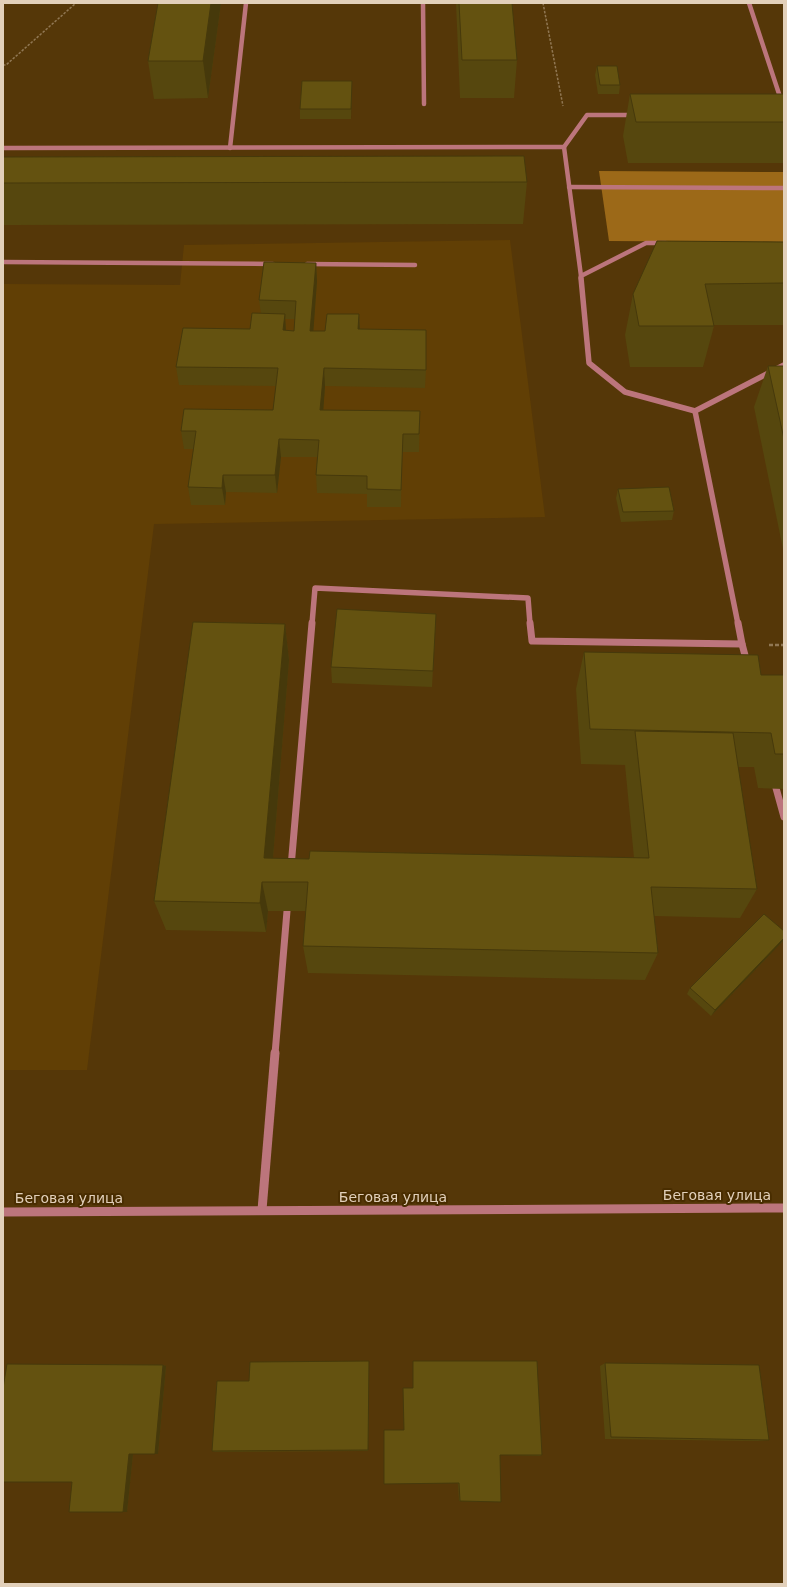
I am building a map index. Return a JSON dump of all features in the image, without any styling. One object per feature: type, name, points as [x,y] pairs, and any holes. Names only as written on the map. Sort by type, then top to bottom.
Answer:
[{"type":"street","points":[[230,148],[246,3]]},
{"type":"street","points":[[424,3],[424,104]]},
{"type":"street","points":[[749,3],[784,109]]},
{"type":"street","points":[[642,115],[586,114],[564,147],[589,363],[625,392],[695,411],[784,365]]},
{"type":"street","points":[[3,148],[564,147]]},
{"type":"street","points":[[569,187],[784,188]]},
{"type":"street","points":[[580,276],[646,243],[669,243]]},
{"type":"street","points":[[3,262],[280,264]]},
{"type":"street","points":[[304,264],[414,265]]},
{"type":"street","points":[[695,411],[742,644],[748,667]]},
{"type":"street","points":[[290,873],[315,588],[528,598],[532,641],[742,644]]},
{"type":"street","points":[[776,788],[784,817]]},
{"type":"street","points":[[262,1210],[287,911]]},
{"type":"street","name":"Беговая улица","points":[[3,1212],[784,1208]]},
{"type":"path","points":[[3,65],[6,65],[76,3]]},
{"type":"path","points":[[543,3],[570,139]]},
{"type":"shaded area","points":[[599,171],[784,172],[784,242],[609,241]]},
{"type":"shaded area","points":[[510,240],[545,517],[154,524],[87,1070],[3,1070],[3,284],[180,285],[184,245]]},
{"type":"building","points":[[158,3],[211,3],[203,61],[148,61]]},
{"type":"building","points":[[459,3],[512,3],[517,60],[462,60]]},
{"type":"building","points":[[597,66],[617,66],[620,85],[600,85]]},
{"type":"building","points":[[302,81],[352,81],[351,109],[300,109]]},
{"type":"building","points":[[630,94],[784,94],[784,122],[636,122]]},
{"type":"building","points":[[524,156],[527,182],[3,183],[3,157]]},
{"type":"building","points":[[657,241],[784,242],[784,283],[705,284],[714,326],[639,326],[633,294]]},
{"type":"building","points":[[264,262],[316,263],[310,331],[325,331],[327,314],[359,314],[358,329],[426,330],[426,370],[324,368],[320,410],[420,411],[419,434],[403,434],[401,490],[367,489],[367,476],[316,475],[319,440],[279,439],[275,475],[223,475],[222,488],[188,487],[196,431],[181,431],[184,409],[273,410],[278,368],[176,367],[183,328],[250,329],[252,313],[285,314],[283,330],[294,331],[296,301],[259,300]]},
{"type":"building","points":[[768,366],[784,366],[784,439]]},
{"type":"building","points":[[669,487],[674,511],[623,512],[618,489]]},
{"type":"building","points":[[337,609],[436,614],[433,671],[331,667]]},
{"type":"building","points":[[193,622],[285,624],[264,858],[309,859],[310,851],[649,858],[635,731],[733,733],[757,889],[651,887],[658,953],[303,946],[308,882],[262,882],[260,903],[154,901]]},
{"type":"building","points":[[584,652],[758,655],[761,675],[784,675],[784,754],[775,754],[771,733],[590,729]]},
{"type":"building","points":[[764,914],[784,931],[784,938],[715,1010],[690,988]]},
{"type":"building","points":[[369,1361],[368,1450],[212,1451],[217,1381],[249,1381],[250,1362]]},
{"type":"building","points":[[413,1361],[537,1361],[542,1455],[500,1455],[501,1502],[460,1501],[459,1483],[384,1484],[384,1430],[404,1430],[403,1388],[413,1388]]},
{"type":"building","points":[[605,1363],[759,1365],[769,1440],[611,1437]]},
{"type":"building","points":[[7,1364],[163,1365],[155,1454],[129,1454],[123,1512],[69,1512],[72,1482],[3,1482],[3,1388]]}]
